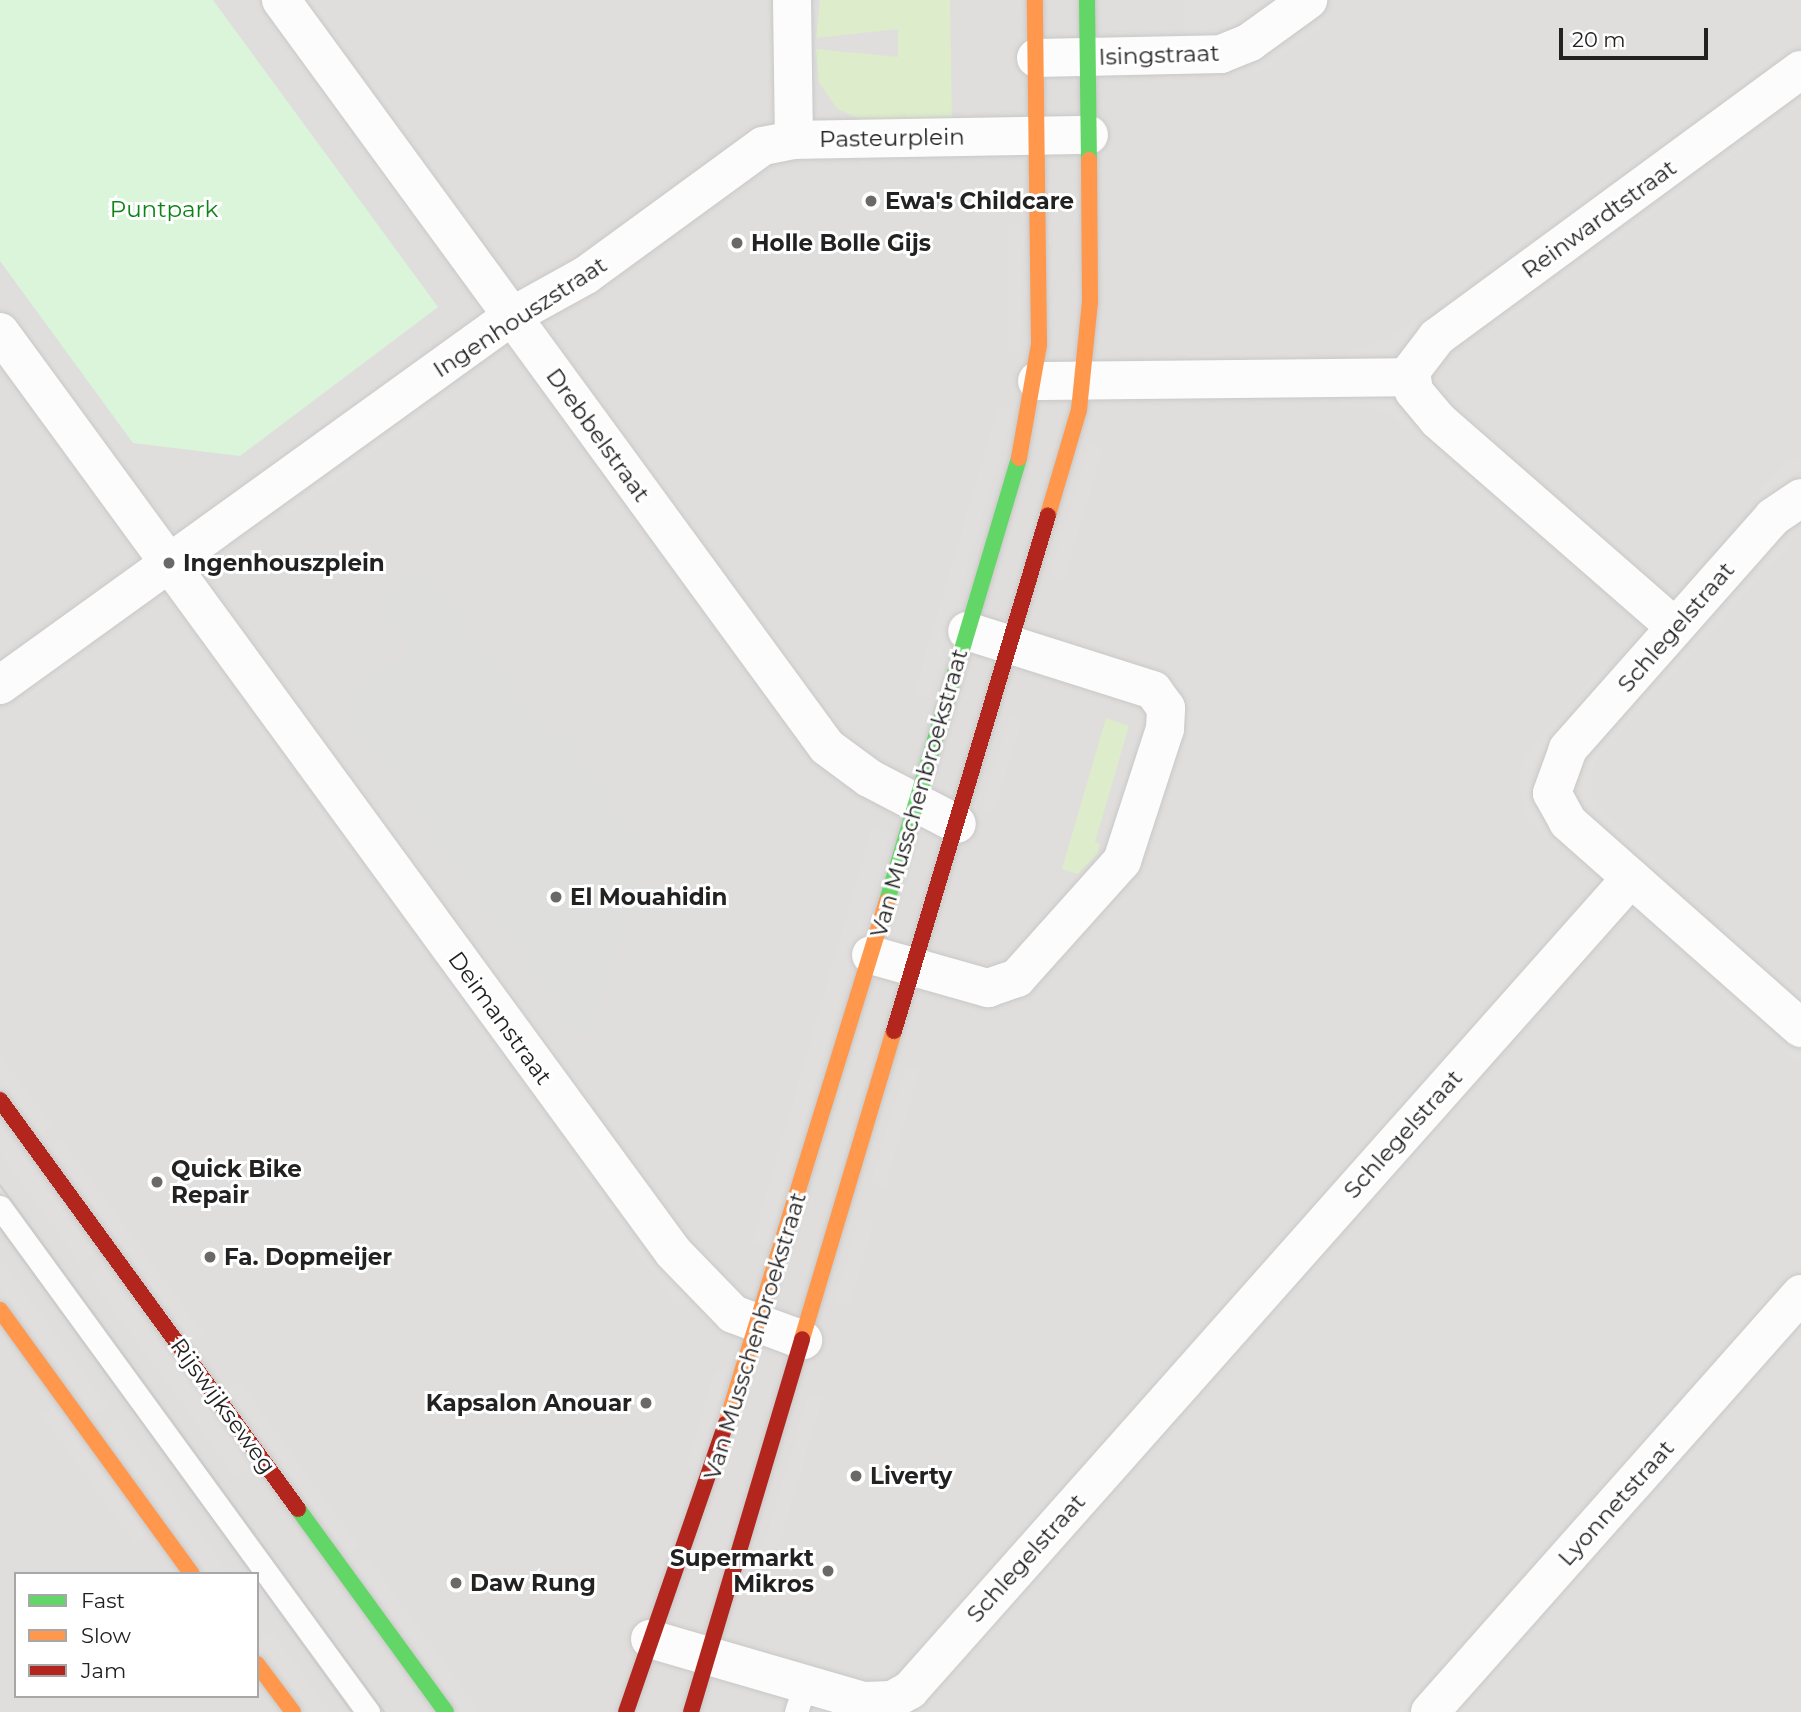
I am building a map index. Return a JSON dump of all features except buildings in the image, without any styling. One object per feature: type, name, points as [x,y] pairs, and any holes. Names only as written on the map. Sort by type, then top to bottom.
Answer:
[{"type":"street","name":"Drebbelstraat","points":[[281,0],[827,747],[916,805],[957,824]]},
{"type":"street","name":"Pasteurplein","points":[[792,0],[794,140],[1088,135]]},
{"type":"street","name":"Van Musschenbroekstraat","points":[[626,1712],[760,1327],[1029,424],[1037,381],[1035,0]]},
{"type":"street","name":"Van Musschenbroekstraat","points":[[691,1712],[957,824],[1084,382],[1087,0]]},
{"type":"street","name":"Isingstraat","points":[[1036,58],[1228,53],[1308,0]]},
{"type":"street","name":"Reinwardtstraat","points":[[1410,377],[1417,358],[1437,337],[1801,70]]},
{"type":"street","name":"Ingenhouszstraat","points":[[169,564],[512,316],[586,275],[763,146],[794,140]]},
{"type":"street","points":[[0,332],[169,564],[0,685]]},
{"type":"street","points":[[1037,381],[1410,377],[1418,398],[1438,420],[1675,627]]},
{"type":"street","name":"Schlegelstraat","points":[[650,1639],[708,1656],[801,1698],[870,1702],[892,1700],[914,1685],[1631,878],[1559,813],[1552,783],[1568,749],[1773,517],[1801,498]]},
{"type":"street","name":"Deimanstraat","points":[[169,564],[673,1252],[723,1307],[760,1327],[803,1340]]},
{"type":"street","name":"Van Musschenbroekstraat","points":[[871,955],[993,988],[1021,975],[1122,861],[1161,741],[1166,708],[1153,690],[967,631]]},
{"type":"street","points":[[1631,878],[1801,1028]]},
{"type":"street","name":"Rijswijkseweg","points":[[0,1100],[446,1712]]},
{"type":"street","name":"Lyonnetstraat","points":[[1430,1712],[1801,1294]]},
{"type":"street","points":[[0,1310],[191,1572]]},
{"type":"street","points":[[259,1667],[293,1712]]},
{"type":"lane","points":[[0,1208],[368,1712]]},
{"type":"shaded area","points":[[0,0],[1801,0],[1801,1712],[0,1712]]},
{"type":"shaded area","points":[[252,0],[266,0],[443,243],[434,249]]},
{"type":"shaded area","points":[[300,0],[315,0],[348,46],[338,52]]},
{"type":"shaded area","points":[[1184,0],[1283,0],[1236,34],[1185,39]]},
{"type":"shaded area","points":[[1318,13],[1326,24],[1257,75],[1249,64]]},
{"type":"shaded area","points":[[1781,51],[1789,62],[1385,356],[1351,364],[1350,351],[1387,340]]},
{"type":"shaded area","points":[[361,64],[411,133],[401,140],[351,71]]},
{"type":"shaded area","points":[[1801,90],[1801,105],[1497,328],[1490,318]]},
{"type":"shaded area","points":[[425,152],[475,221],[466,228],[415,159]]},
{"type":"shaded area","points":[[1009,224],[1024,225],[1021,353],[1007,353]]},
{"type":"shaded area","points":[[25,322],[125,458],[115,465],[15,329]]},
{"type":"shaded area","points":[[418,352],[425,361],[260,481],[253,472]]},
{"type":"shaded area","points":[[1306,352],[1306,364],[1185,366],[1186,354]]},
{"type":"shaded area","points":[[443,387],[450,397],[285,516],[277,506]]},
{"type":"shaded area","points":[[1338,394],[1390,399],[1509,502],[1500,512],[1394,417],[1375,408],[1339,406]]},
{"type":"shaded area","points":[[999,406],[1013,411],[929,698],[914,693]]},
{"type":"shaded area","points":[[1089,445],[1103,449],[1064,580],[1050,575]]},
{"type":"shaded area","points":[[645,454],[699,529],[689,536],[635,461]]},
{"type":"shaded area","points":[[1801,455],[1801,469],[1761,507],[1751,498],[1784,463]]},
{"type":"shaded area","points":[[1577,505],[1638,559],[1630,568],[1568,514]]},
{"type":"shaded area","points":[[1801,520],[1801,532],[1594,762],[1591,788],[1597,806],[1676,881],[1668,890],[1588,817],[1580,795],[1581,765],[1593,743],[1782,530]]},
{"type":"shaded area","points":[[425,567],[549,736],[562,727],[646,847],[594,1025],[579,1037],[337,704],[410,651],[382,613],[385,596]]},
{"type":"shaded area","points":[[760,613],[837,719],[828,726],[750,619]]},
{"type":"shaded area","points":[[82,645],[89,655],[21,704],[14,694]]},
{"type":"shaded area","points":[[265,652],[438,889],[428,897],[255,659]]},
{"type":"shaded area","points":[[1603,666],[1613,674],[1540,756],[1530,776],[1534,808],[1564,839],[1556,848],[1525,818],[1518,773],[1529,750]]},
{"type":"shaded area","points":[[245,692],[295,760],[285,767],[235,699]]},
{"type":"shaded area","points":[[1009,716],[1022,719],[994,813],[981,809]]},
{"type":"shaded area","points":[[315,788],[365,856],[355,864],[305,795]]},
{"type":"shaded area","points":[[872,827],[889,833],[767,1245],[753,1241]]},
{"type":"shaded area","points":[[383,881],[434,950],[424,957],[373,889]]},
{"type":"shaded area","points":[[1726,925],[1801,992],[1801,1008],[1719,934]]},
{"type":"shaded area","points":[[1550,932],[1559,940],[921,1659],[912,1651]]},
{"type":"shaded area","points":[[482,949],[592,1100],[582,1107],[472,957]]},
{"type":"shaded area","points":[[451,975],[501,1043],[492,1050],[442,982]]},
{"type":"shaded area","points":[[1724,980],[1801,1049],[1801,1066],[1715,990]]},
{"type":"shaded area","points":[[0,1055],[52,1126],[40,1134],[0,1079]]},
{"type":"shaded area","points":[[906,1066],[920,1070],[885,1187],[871,1183]]},
{"type":"shaded area","points":[[1464,1085],[1473,1093],[1374,1204],[1365,1196]]},
{"type":"shaded area","points":[[0,1124],[94,1253],[80,1263],[0,1153]]},
{"type":"shaded area","points":[[61,1139],[205,1336],[194,1345],[50,1146]]},
{"type":"shaded area","points":[[579,1150],[633,1223],[623,1231],[569,1157]]},
{"type":"shaded area","points":[[859,1220],[874,1224],[849,1306],[834,1302]]},
{"type":"shaded area","points":[[644,1239],[689,1301],[679,1309],[634,1247]]},
{"type":"shaded area","points":[[1326,1239],[1335,1247],[924,1712],[911,1708]]},
{"type":"shaded area","points":[[0,1259],[108,1407],[94,1417],[0,1289]]},
{"type":"shaded area","points":[[103,1265],[250,1467],[236,1477],[89,1276]]},
{"type":"shaded area","points":[[1775,1284],[1784,1292],[1602,1496],[1593,1489]]},
{"type":"shaded area","points":[[1801,1314],[1801,1332],[1637,1518],[1628,1510]]},
{"type":"shaded area","points":[[716,1370],[727,1372],[698,1470],[686,1466]]},
{"type":"shaded area","points":[[239,1381],[359,1546],[347,1554],[228,1390]]},
{"type":"shaded area","points":[[808,1394],[822,1398],[768,1583],[754,1579]]},
{"type":"shaded area","points":[[53,1407],[148,1535],[136,1544],[41,1415]]},
{"type":"shaded area","points":[[118,1420],[228,1572],[207,1572],[103,1430]]},
{"type":"shaded area","points":[[1561,1524],[1571,1532],[1411,1712],[1395,1712]]},
{"type":"shaded area","points":[[1600,1540],[1610,1548],[1464,1712],[1448,1712]]},
{"type":"shaded area","points":[[368,1558],[480,1712],[462,1712],[356,1567]]},
{"type":"shaded area","points":[[271,1631],[330,1712],[309,1712],[259,1640]]},
{"type":"green space","name":"Puntpark","points":[[0,0],[213,0],[438,307],[240,456],[133,443],[0,261]]},
{"type":"green space","points":[[820,0],[950,0],[952,122],[870,123],[837,109],[819,82],[816,49],[898,57],[898,29],[816,38]]},
{"type":"green space","points":[[1106,718],[1129,726],[1095,842],[1100,844],[1097,854],[1078,874],[1062,869]]},
{"type":"tram line","points":[[0,1185],[384,1712]]},
{"type":"tram line","points":[[0,1228],[251,1572]]},
{"type":"tram line","points":[[259,1584],[352,1712]]},
{"type":"traffic: fast","points":[[1087,0],[1089,160]]},
{"type":"traffic: fast","points":[[887,901],[1019,458]]},
{"type":"traffic: fast","points":[[298,1509],[446,1712]]},
{"type":"traffic: slow","points":[[1019,458],[1039,344],[1035,0]]},
{"type":"traffic: slow","points":[[1048,515],[1079,410],[1090,302],[1089,160]]},
{"type":"traffic: slow","points":[[726,1424],[887,901]]},
{"type":"traffic: slow","points":[[802,1339],[894,1031]]},
{"type":"traffic: slow","points":[[0,1310],[191,1572]]},
{"type":"traffic: slow","points":[[259,1667],[293,1712]]},
{"type":"traffic: jam","points":[[894,1031],[1048,515]]},
{"type":"traffic: jam","points":[[0,1100],[298,1509]]},
{"type":"traffic: jam","points":[[691,1712],[802,1339]]},
{"type":"traffic: jam","points":[[626,1712],[726,1424]]},
{"type":"place","name":"Ewa's Childcare","points":[[871,201]]},
{"type":"place","name":"Holle Bolle Gijs","points":[[737,243]]},
{"type":"place","name":"Ingenhouszplein","points":[[169,563]]},
{"type":"place","name":"El Mouahidin","points":[[556,897]]},
{"type":"place","name":"Quick Bike Repair","points":[[157,1182]]},
{"type":"place","name":"Fa. Dopmeijer","points":[[210,1257]]},
{"type":"place","name":"Kapsalon Anouar","points":[[646,1403]]},
{"type":"place","name":"Liverty","points":[[856,1476]]},
{"type":"place","name":"Supermarkt Mikros","points":[[828,1571]]},
{"type":"place","name":"Daw Rung","points":[[456,1583]]}]
